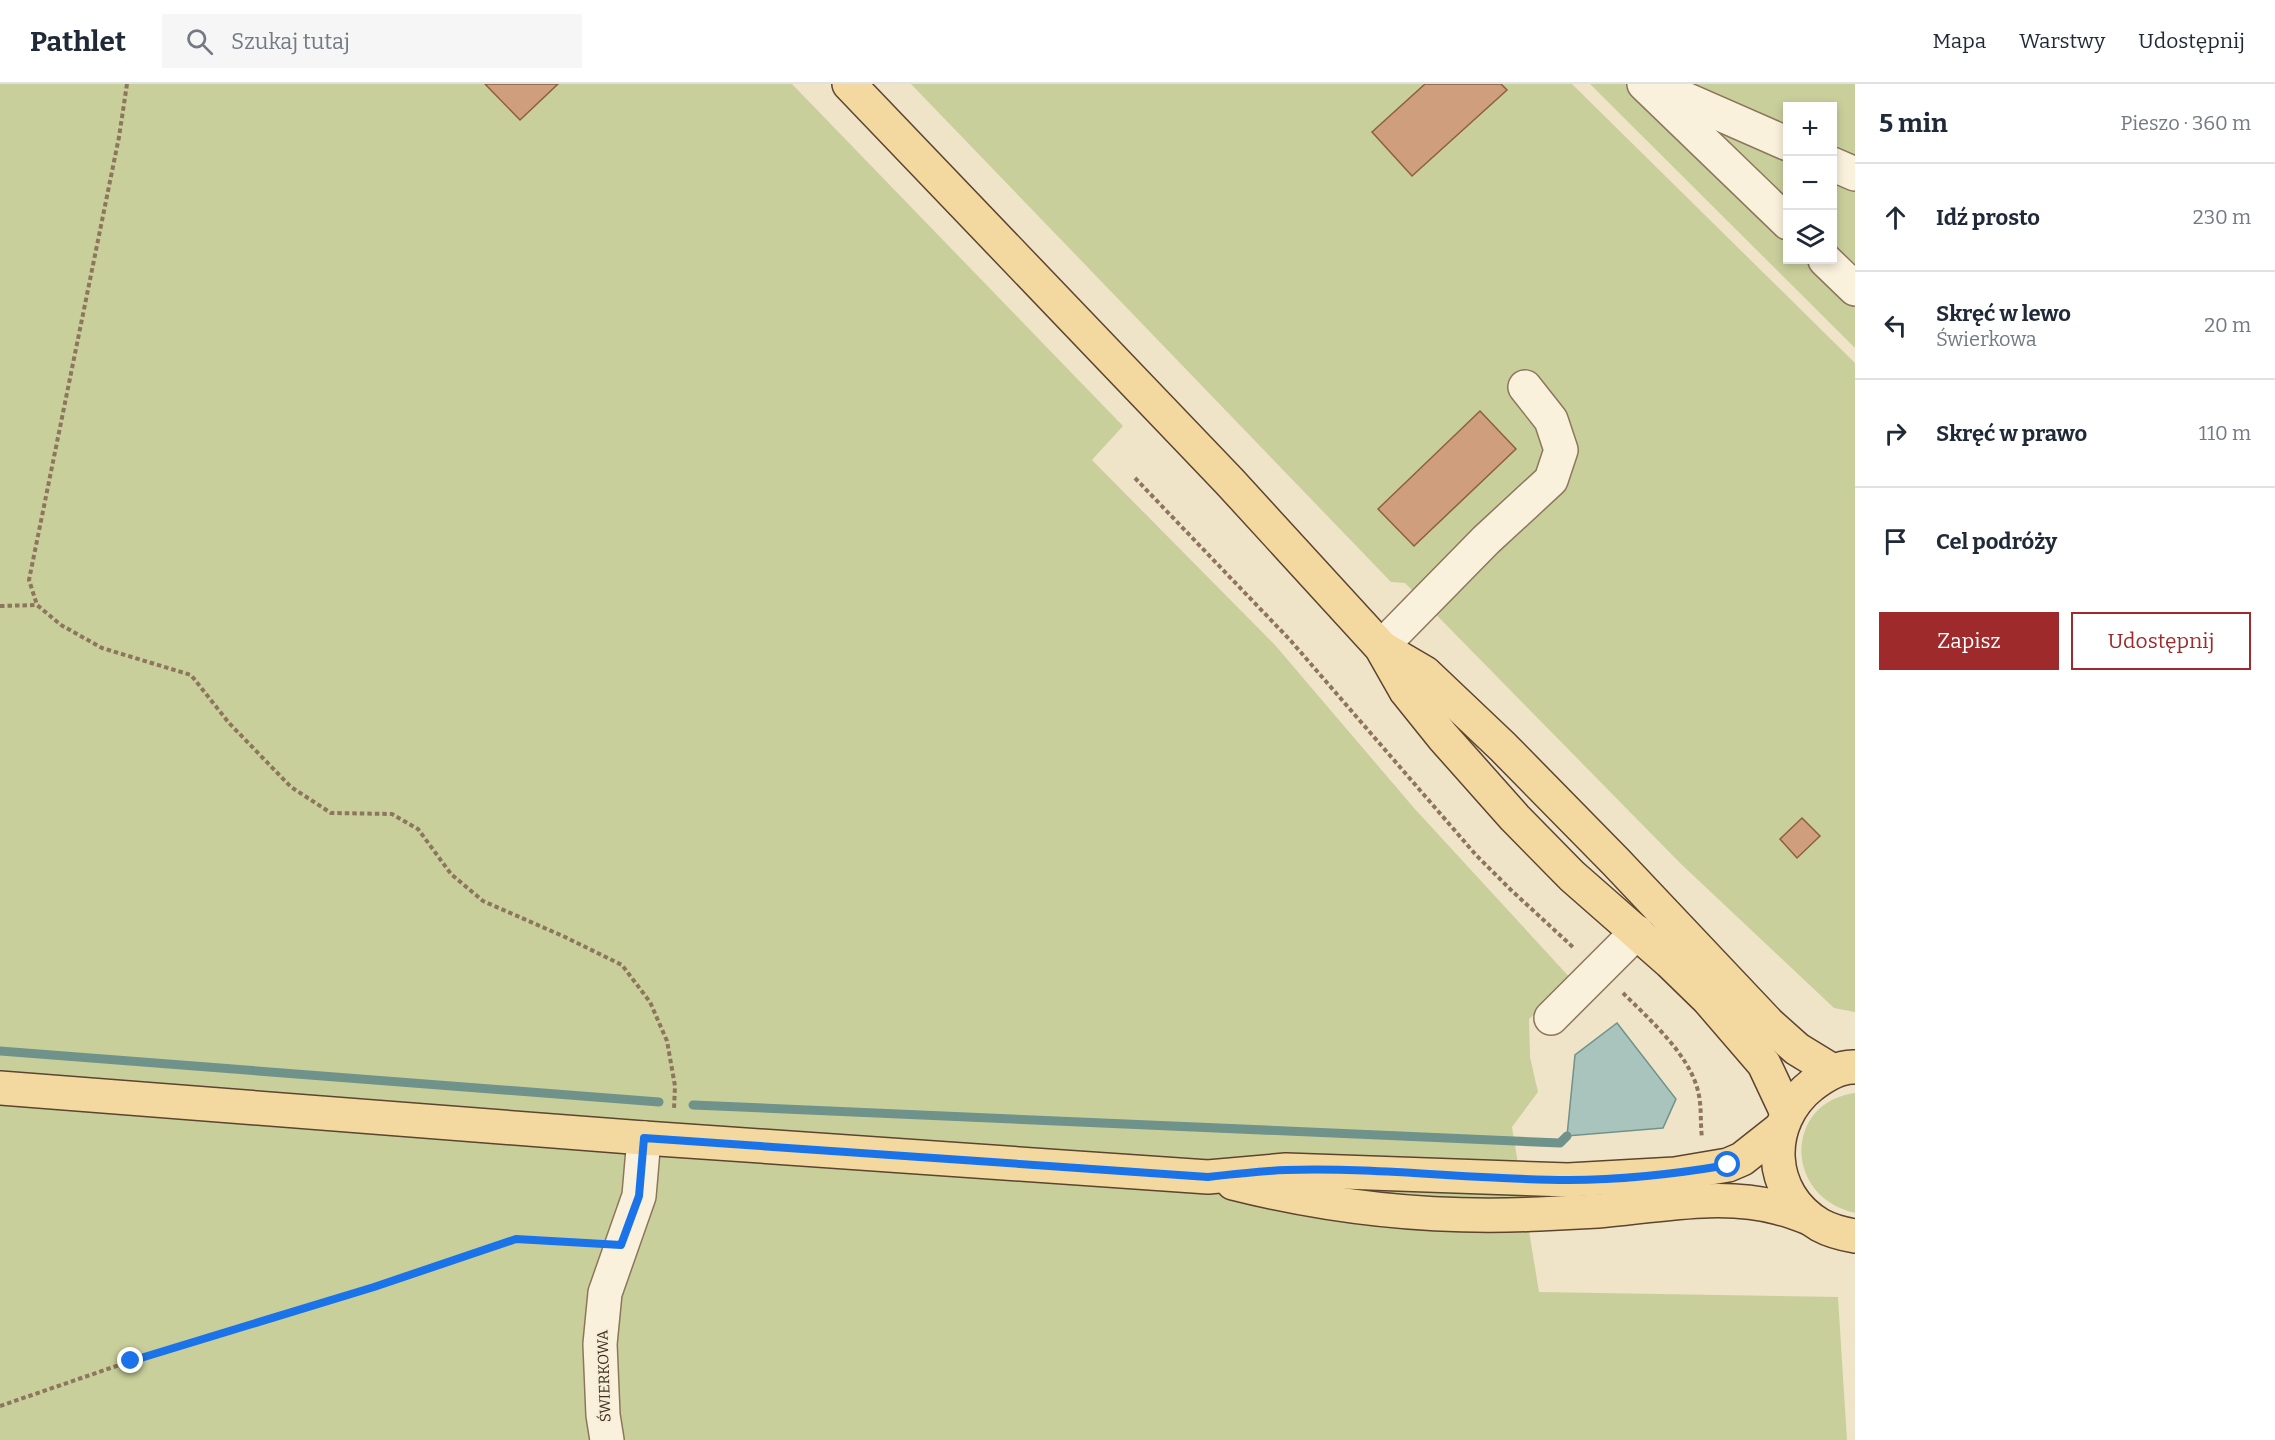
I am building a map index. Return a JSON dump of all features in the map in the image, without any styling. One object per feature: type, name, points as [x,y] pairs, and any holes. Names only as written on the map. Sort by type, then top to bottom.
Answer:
[{"type":"main road","points":[[849,84],[1229,481],[1381,647],[1406,691],[1443,737],[1515,818],[1572,876],[1637,932],[1701,992],[1742,1037],[1764,1064],[1783,1121],[1778,1148],[1778,1163],[1782,1177],[1796,1203],[1809,1218]]},
{"type":"main road","points":[[1381,647],[1425,673],[1569,813],[1769,1024],[1797,1049],[1844,1069]]},
{"type":"main road","points":[[0,1088],[644,1138],[1208,1177],[1286,1170],[1568,1180],[1675,1174],[1728,1165],[1742,1159],[1783,1121],[1802,1093],[1844,1069]]},
{"type":"main road","points":[[1208,1177],[1286,1196],[1400,1211],[1490,1216],[1586,1212],[1713,1202],[1778,1207],[1809,1218],[1839,1233],[1855,1236]]},
{"type":"street","points":[[1644,84],[1783,218]]},
{"type":"street","points":[[1650,84],[1783,142]]},
{"type":"street","points":[[1837,166],[1855,174]]},
{"type":"street","points":[[1829,264],[1855,289]]},
{"type":"street","points":[[1381,647],[1486,540],[1551,480],[1561,450],[1551,420],[1525,387]]},
{"type":"street","points":[[1551,1018],[1637,932]]},
{"type":"street","name":"ŚWIERKOWA","points":[[607,1440],[603,1415],[600,1344],[604,1293],[639,1196],[644,1138]]},
{"type":"path","points":[[127,84],[119,136],[29,580],[37,606],[61,625],[102,648],[191,675],[229,723],[291,787],[331,813],[392,814],[418,829],[451,874],[483,901],[622,965],[655,1012],[667,1041],[675,1086]]},
{"type":"path","points":[[1136,478],[1291,641],[1483,862],[1554,930],[1600,970],[1656,1026],[1683,1058],[1692,1074],[1701,1106],[1702,1145]]},
{"type":"path","points":[[0,606],[37,606]]},
{"type":"path","points":[[0,1406],[131,1361],[374,1287],[516,1239],[621,1245]]},
{"type":"green space","points":[[0,84],[792,84],[1123,426],[1092,460],[1275,645],[1414,808],[1573,981],[1529,1019],[1530,1057],[1538,1092],[1512,1127],[1539,1292],[1838,1297],[1847,1440],[0,1440]]},
{"type":"green space","points":[[911,84],[1572,84],[1855,363],[1855,1012],[1834,1008],[1680,863],[1405,583],[1391,582]]},
{"type":"green space","points":[[1590,84],[1855,84],[1855,348]]},
{"type":"green space","points":[[1855,1093],[1855,1213],[1831,1204],[1815,1189],[1805,1170],[1801,1150],[1805,1131],[1815,1113],[1832,1100]]},
{"type":"water","points":[[1617,1023],[1676,1099],[1663,1128],[1567,1136],[1575,1055]]},
{"type":"building","points":[[485,84],[558,84],[520,120]]},
{"type":"building","points":[[1425,84],[1501,84],[1507,90],[1412,176],[1372,132]]},
{"type":"building","points":[[1480,411],[1516,449],[1414,546],[1378,509]]},
{"type":"building","points":[[1802,818],[1820,836],[1797,858],[1780,839]]},
{"type":"waterway","points":[[0,1051],[659,1102]]},
{"type":"waterway","points":[[693,1105],[1560,1143],[1567,1136]]},
{"type":"route","points":[[131,1361],[374,1287],[516,1239],[621,1245],[639,1196],[644,1138],[1061,1165],[1208,1177],[1286,1170],[1526,1179],[1615,1179],[1675,1174],[1728,1165]]}]
